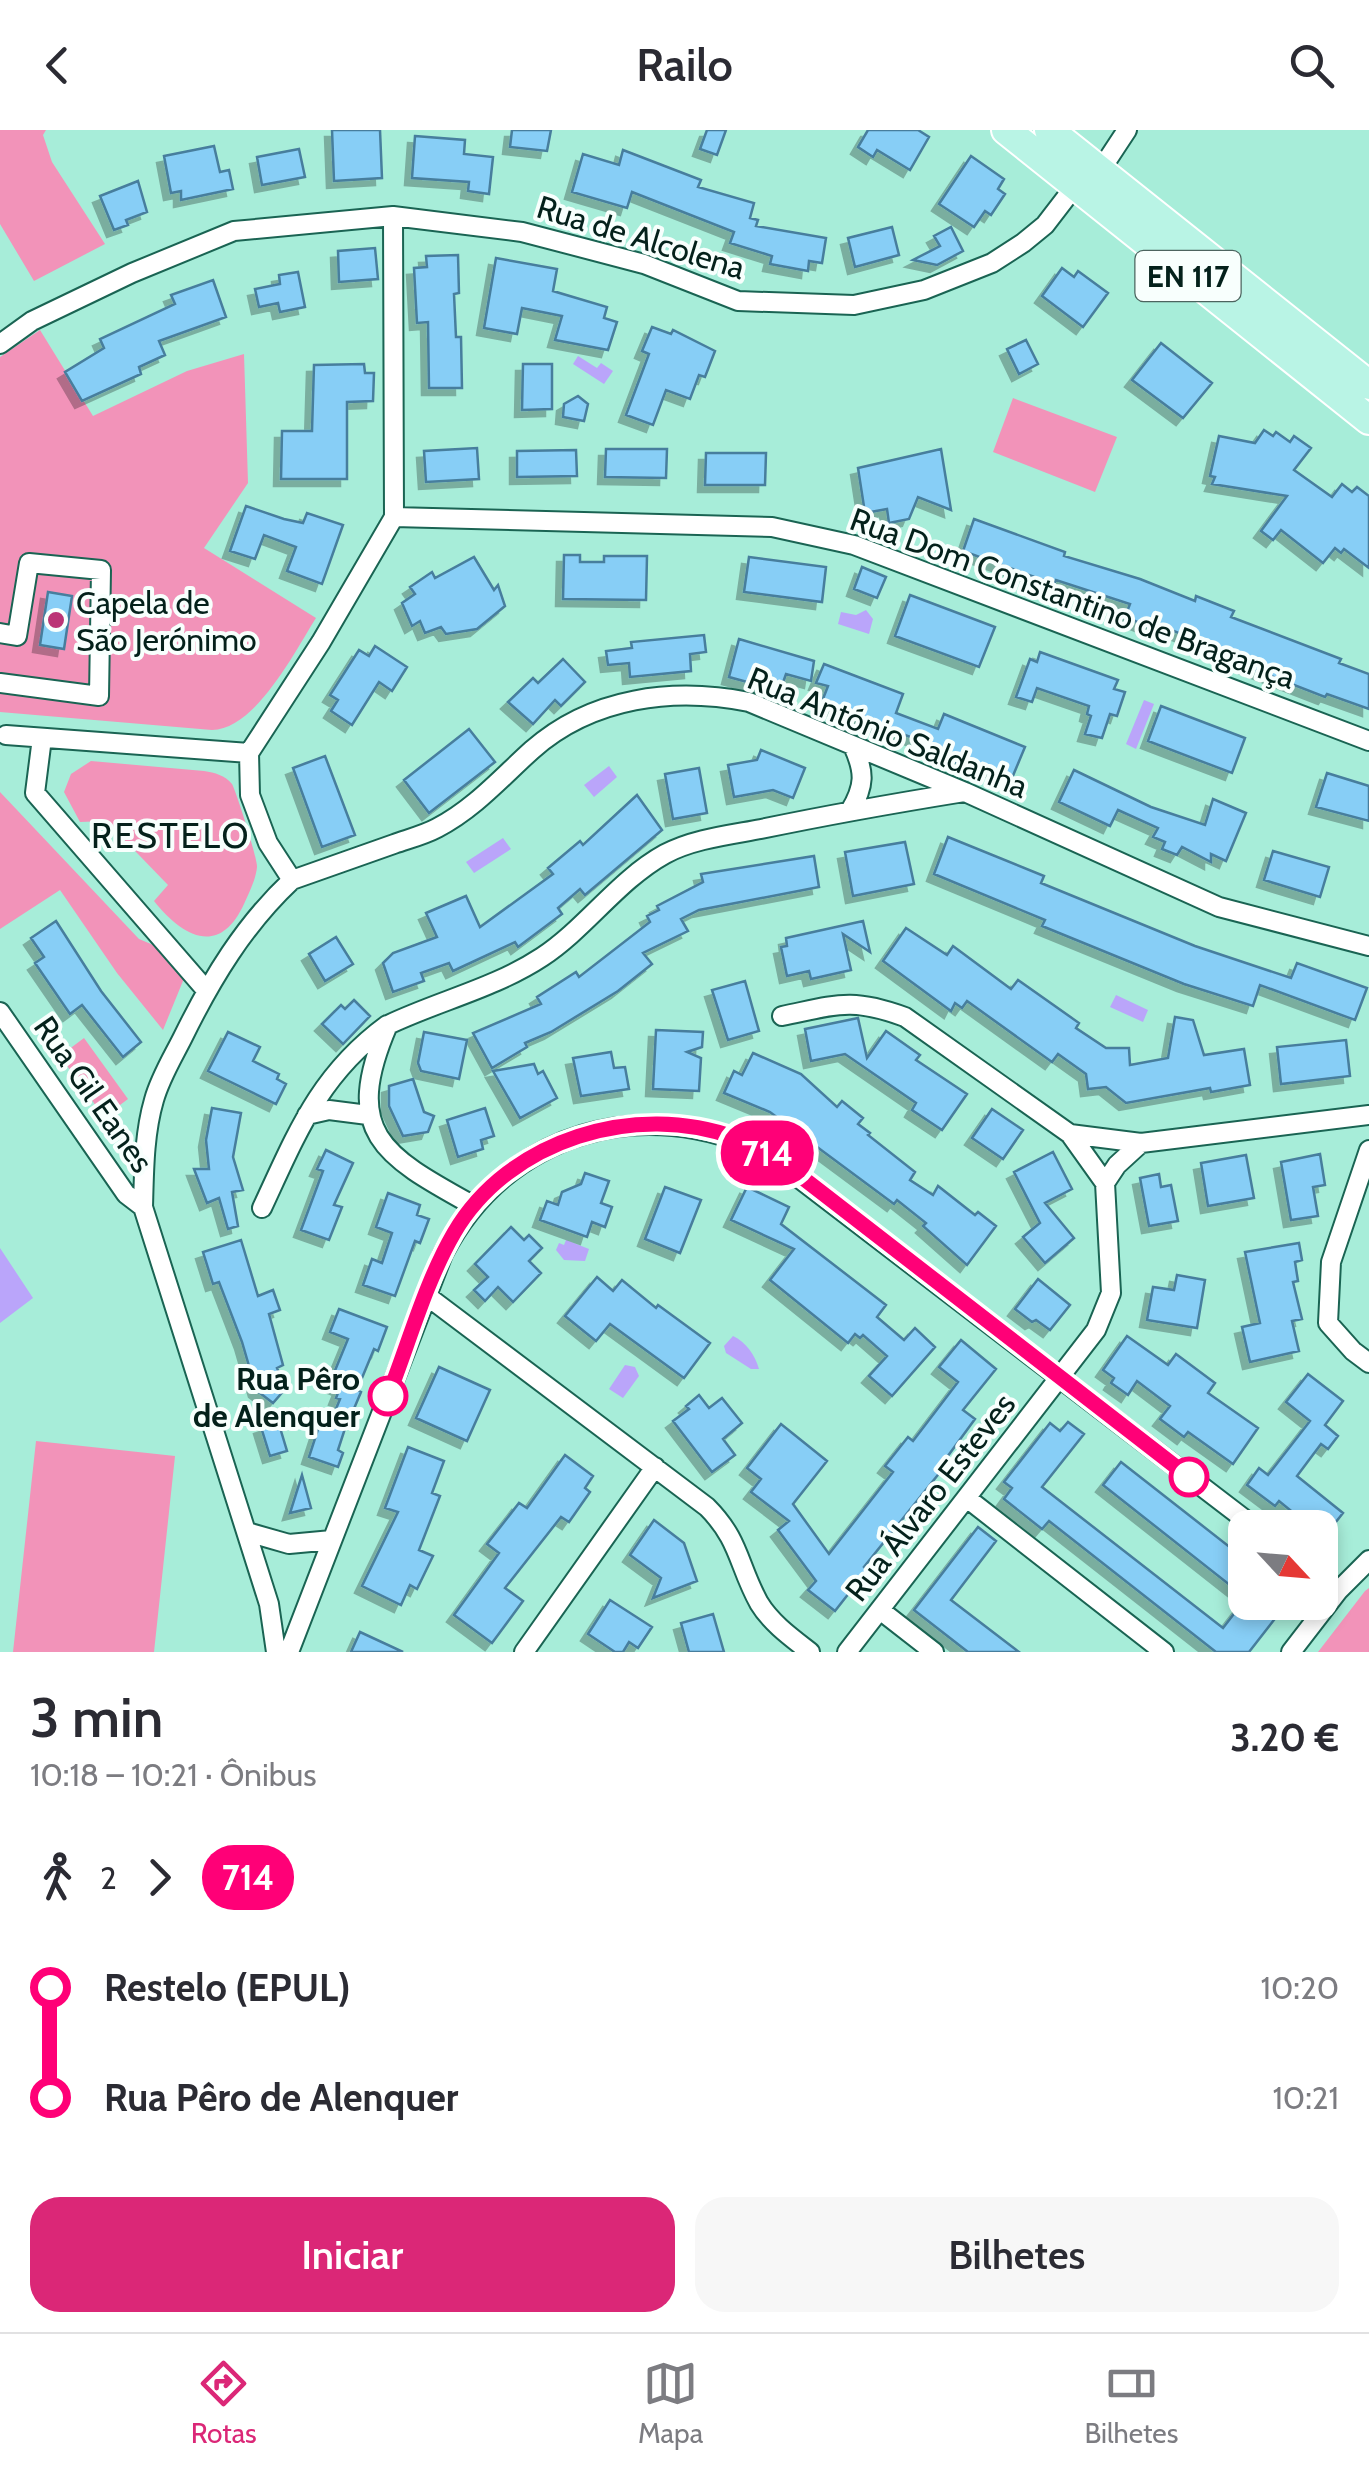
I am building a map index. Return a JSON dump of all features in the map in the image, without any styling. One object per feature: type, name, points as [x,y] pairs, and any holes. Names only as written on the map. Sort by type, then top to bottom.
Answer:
[{"type":"main road","name":"EN 117","points":[[1006,130],[1369,420]]},
{"type":"main road","points":[[1049,130],[1369,385]]},
{"type":"street","points":[[1100,171],[1127,130]]},
{"type":"street","name":"Rua de Alcolena","points":[[0,344],[32,321],[132,273],[234,231],[394,216],[522,232],[644,264],[738,301],[854,305],[924,290],[992,263],[1023,244],[1045,224],[1075,186]]},
{"type":"street","points":[[276,1652],[269,1604],[143,1207],[147,1142],[154,1099],[206,990],[236,943],[292,880],[268,843],[250,795],[249,753],[321,642],[394,517],[394,216]]},
{"type":"street","name":"Rua Dom Constantino de Bragança","points":[[394,517],[772,528],[854,545],[1369,740]]},
{"type":"street","points":[[0,633],[17,636],[29,563],[101,570],[99,696],[0,683]]},
{"type":"street","name":"Rua António Saldanha","points":[[292,880],[437,828],[489,792],[566,725],[640,698],[712,694],[748,702],[965,792],[1219,907],[1369,946]]},
{"type":"street","points":[[6,735],[249,753]]},
{"type":"street","points":[[42,738],[35,793],[206,990]]},
{"type":"street","points":[[850,810],[862,791],[863,768],[853,746]]},
{"type":"street","points":[[262,1208],[307,1115],[328,1080],[355,1048],[388,1024],[508,977],[540,959],[665,854],[697,842],[850,810],[965,792]]},
{"type":"street","points":[[782,1016],[851,1002],[905,1017],[1070,1134],[1105,1184],[1116,1166],[1140,1143]]},
{"type":"street","name":"Rua Gil Eanes","points":[[0,1012],[126,1194],[143,1207]]},
{"type":"street","points":[[388,1024],[372,1061],[368,1115],[384,1145],[407,1169],[474,1206]]},
{"type":"street","points":[[307,1115],[328,1110],[368,1115]]},
{"type":"street","points":[[1070,1134],[1140,1143],[1369,1115]]},
{"type":"street","points":[[288,1652],[449,1242],[474,1206],[502,1177],[536,1154],[612,1127],[678,1125],[736,1138],[790,1168],[1233,1510]]},
{"type":"street","points":[[1369,1150],[1332,1262],[1328,1323],[1369,1363]]},
{"type":"street","name":"Rua Álvaro Esteves","points":[[846,1652],[1096,1330],[1112,1292],[1105,1184]]},
{"type":"street","points":[[427,1296],[718,1518],[737,1546],[761,1606],[786,1634],[810,1652]]},
{"type":"street","points":[[524,1652],[655,1467]]},
{"type":"street","points":[[968,1499],[1164,1652]]},
{"type":"street","points":[[247,1532],[289,1544],[332,1540]]},
{"type":"street","points":[[1338,1591],[1369,1560]]},
{"type":"street","points":[[880,1610],[934,1652]]},
{"type":"street","points":[[1291,1652],[1316,1620]]},
{"type":"shaded area","points":[[0,130],[46,130],[43,135],[52,162],[105,244],[34,281],[0,224]]},
{"type":"shaded area","points":[[40,330],[93,416],[187,371],[244,354],[248,483],[204,548],[316,618],[273,686],[244,717],[228,726],[212,730],[0,712],[0,357]]},
{"type":"shaded area","points":[[578,356],[597,368],[601,363],[613,371],[604,384],[573,364]]},
{"type":"shaded area","points":[[1013,398],[1117,437],[1095,492],[993,452]]},
{"type":"shaded area","points":[[866,610],[873,619],[869,634],[838,624],[841,612],[856,615]]},
{"type":"shaded area","points":[[1144,700],[1154,704],[1136,749],[1126,744]]},
{"type":"shaded area","points":[[91,761],[204,771],[223,776],[232,784],[257,867],[244,904],[223,931],[200,936],[176,924],[154,901],[168,885],[106,821],[80,822],[64,792],[71,774]]},
{"type":"shaded area","points":[[609,766],[617,777],[594,797],[584,785]]},
{"type":"shaded area","points":[[0,792],[139,939],[158,947],[185,976],[163,1030],[117,973],[60,890],[0,929]]},
{"type":"shaded area","points":[[503,838],[511,849],[474,873],[466,862]]},
{"type":"shaded area","points":[[1116,995],[1148,1010],[1143,1022],[1110,1007]]},
{"type":"shaded area","points":[[84,1038],[128,1099],[104,1117],[60,1056]]},
{"type":"shaded area","points":[[566,1240],[589,1249],[585,1261],[564,1260],[556,1250]]},
{"type":"shaded area","points":[[0,1248],[33,1298],[0,1323]]},
{"type":"shaded area","points":[[733,1336],[749,1350],[759,1369],[751,1369],[726,1353],[724,1346]]},
{"type":"shaded area","points":[[625,1365],[635,1367],[639,1376],[623,1398],[609,1389]]},
{"type":"shaded area","points":[[36,1441],[175,1456],[154,1652],[13,1652]]},
{"type":"shaded area","points":[[1369,1588],[1369,1652],[1318,1652],[1365,1591]]},
{"type":"building","points":[[332,130],[380,130],[382,178],[334,181]]},
{"type":"building","points":[[512,130],[551,130],[547,151],[510,147]]},
{"type":"building","points":[[707,130],[726,130],[717,155],[700,149]]},
{"type":"building","points":[[868,130],[918,130],[929,137],[910,170],[877,150],[873,157],[858,147]]},
{"type":"building","points":[[415,136],[465,140],[464,154],[493,157],[489,194],[468,191],[469,182],[412,178]]},
{"type":"building","points":[[214,146],[220,172],[229,170],[233,189],[181,200],[181,191],[171,193],[164,156]]},
{"type":"building","points":[[299,149],[305,177],[262,185],[257,157]]},
{"type":"building","points":[[623,150],[701,180],[698,187],[754,203],[750,218],[758,220],[756,226],[826,238],[822,263],[809,261],[808,271],[770,264],[772,256],[730,243],[734,232],[632,192],[627,208],[572,192],[583,154],[619,165]]},
{"type":"building","points":[[971,156],[1004,179],[998,189],[1005,194],[991,215],[985,211],[974,227],[939,204]]},
{"type":"building","points":[[138,181],[147,212],[126,220],[128,225],[114,230],[100,196]]},
{"type":"building","points":[[892,227],[899,255],[855,267],[848,238]]},
{"type":"building","points":[[951,227],[963,251],[937,265],[913,260],[940,246],[934,236]]},
{"type":"building","points":[[375,248],[378,279],[339,282],[338,251]]},
{"type":"building","points":[[458,255],[459,293],[454,294],[456,337],[461,337],[462,388],[429,388],[428,322],[417,323],[414,268],[427,267],[426,256]]},
{"type":"building","points":[[496,258],[557,269],[553,291],[607,307],[604,318],[617,322],[608,350],[555,340],[562,316],[522,308],[517,334],[484,328]]},
{"type":"building","points":[[1062,268],[1074,277],[1078,271],[1108,293],[1083,327],[1042,296]]},
{"type":"building","points":[[298,272],[305,307],[280,312],[278,303],[259,307],[255,289],[280,284],[279,275]]},
{"type":"building","points":[[213,280],[226,317],[159,341],[165,355],[139,367],[141,374],[82,401],[65,372],[104,348],[100,339],[175,304],[171,295]]},
{"type":"building","points":[[652,327],[671,334],[673,330],[715,351],[705,377],[699,375],[690,399],[666,390],[653,425],[626,415],[649,354],[642,351]]},
{"type":"building","points":[[1026,340],[1038,364],[1019,374],[1007,349]]},
{"type":"building","points":[[1161,343],[1212,383],[1183,418],[1132,380]]},
{"type":"building","points":[[364,364],[365,373],[374,373],[373,401],[347,402],[347,479],[281,479],[282,431],[312,431],[314,365]]},
{"type":"building","points":[[523,364],[552,364],[552,409],[522,410]]},
{"type":"building","points":[[578,396],[588,404],[584,421],[563,417],[564,404]]},
{"type":"building","points":[[1264,430],[1273,436],[1276,432],[1290,442],[1294,436],[1311,448],[1294,470],[1332,497],[1342,484],[1352,492],[1357,487],[1369,496],[1369,568],[1344,549],[1341,553],[1335,548],[1323,563],[1281,530],[1273,540],[1261,531],[1287,496],[1212,484],[1215,477],[1210,476],[1219,436],[1255,443]]},
{"type":"building","points":[[477,448],[479,479],[426,482],[424,451]]},
{"type":"building","points":[[606,449],[667,449],[666,478],[605,477]]},
{"type":"building","points":[[941,449],[951,510],[918,497],[909,519],[889,523],[887,509],[865,513],[858,468]]},
{"type":"building","points":[[576,450],[577,476],[517,477],[517,451]]},
{"type":"building","points":[[706,453],[766,453],[765,485],[705,485]]},
{"type":"building","points":[[246,506],[303,523],[307,513],[343,525],[322,584],[287,571],[296,547],[264,535],[255,559],[230,551]]},
{"type":"building","points":[[974,519],[1065,552],[1064,556],[1195,601],[1196,596],[1234,611],[1231,617],[1341,659],[1339,663],[1369,674],[1369,709],[1327,694],[1325,697],[1235,662],[1237,656],[1164,627],[1162,632],[1125,617],[1130,604],[1056,580],[1054,584],[963,551]]},
{"type":"building","points":[[564,555],[580,555],[580,562],[604,562],[604,556],[647,556],[646,600],[563,599]]},
{"type":"building","points":[[474,557],[494,590],[498,585],[505,606],[477,629],[446,634],[441,627],[425,633],[420,621],[412,626],[402,603],[415,594],[410,587],[432,572],[435,578]]},
{"type":"building","points":[[749,557],[826,567],[822,602],[744,592]]},
{"type":"building","points":[[862,567],[886,577],[877,598],[854,589]]},
{"type":"building","name":"Capela de São Jerónimo","points":[[48,592],[72,596],[64,649],[40,645]]},
{"type":"building","points":[[910,595],[995,627],[979,667],[895,636]]},
{"type":"building","points":[[704,635],[706,652],[690,654],[691,671],[630,677],[629,663],[608,665],[606,651],[632,648],[631,642]]},
{"type":"building","points":[[739,639],[814,661],[811,681],[786,674],[780,691],[729,677]]},
{"type":"building","points":[[375,646],[407,667],[392,691],[379,682],[352,725],[331,711],[338,700],[330,695],[359,650],[369,656]]},
{"type":"building","points":[[1040,652],[1118,680],[1114,689],[1125,692],[1117,716],[1110,714],[1102,738],[1085,734],[1091,716],[1087,714],[1089,706],[1037,688],[1032,702],[1016,697],[1030,659],[1037,662]]},
{"type":"building","points":[[563,659],[585,682],[561,706],[555,700],[533,724],[508,702],[533,678],[538,683]]},
{"type":"building","points":[[824,664],[903,694],[896,713],[938,729],[944,714],[1025,747],[1012,778],[975,762],[972,769],[945,758],[946,750],[821,704],[828,686],[816,683]]},
{"type":"building","points":[[1161,706],[1245,738],[1232,773],[1148,741]]},
{"type":"building","points":[[469,729],[495,762],[429,813],[404,780]]},
{"type":"building","points":[[761,750],[805,768],[793,798],[773,790],[734,797],[728,765],[757,760]]},
{"type":"building","points":[[325,756],[355,835],[322,847],[293,768]]},
{"type":"building","points":[[699,768],[707,813],[673,819],[665,774]]},
{"type":"building","points":[[1074,770],[1151,807],[1205,825],[1213,799],[1246,813],[1226,861],[1211,854],[1211,862],[1182,847],[1177,855],[1162,849],[1165,842],[1153,837],[1158,828],[1118,810],[1110,826],[1059,802]]},
{"type":"building","points":[[1327,773],[1369,786],[1369,821],[1316,807]]},
{"type":"building","points":[[637,795],[662,830],[585,895],[580,889],[558,908],[562,914],[518,947],[515,942],[453,971],[449,963],[421,973],[424,981],[393,992],[383,963],[393,953],[437,937],[426,913],[466,896],[480,927],[553,874],[548,868],[580,841],[583,845]]},
{"type":"building","points":[[948,837],[1044,876],[1041,883],[1195,946],[1291,978],[1297,963],[1367,988],[1355,1020],[1260,985],[1253,1006],[1184,984],[1042,926],[1045,920],[934,874]]},
{"type":"building","points":[[905,842],[914,884],[853,896],[845,852]]},
{"type":"building","points":[[1273,851],[1329,867],[1320,897],[1264,880]]},
{"type":"building","points":[[814,856],[819,887],[699,910],[681,919],[688,931],[643,953],[652,964],[618,991],[551,1032],[525,1043],[527,1047],[492,1068],[473,1033],[541,1004],[537,997],[576,972],[579,977],[650,922],[647,916],[659,910],[657,906],[703,882],[701,874]]},
{"type":"building","points":[[56,921],[101,991],[141,1042],[123,1057],[82,1005],[70,1014],[35,963],[44,957],[31,938]]},
{"type":"building","points":[[863,921],[870,952],[843,934],[851,970],[811,979],[809,971],[787,976],[781,947],[787,946],[786,938]]},
{"type":"building","points":[[906,928],[947,955],[953,946],[1011,989],[1018,980],[1079,1023],[1076,1028],[1106,1048],[1129,1048],[1130,1065],[1168,1058],[1175,1017],[1193,1020],[1204,1055],[1244,1049],[1250,1085],[1126,1103],[1106,1087],[1088,1089],[1086,1074],[1058,1054],[1052,1062],[967,1001],[962,1008],[955,1003],[951,1011],[883,961]]},
{"type":"building","points":[[336,937],[353,964],[325,981],[309,954]]},
{"type":"building","points":[[745,981],[759,1031],[728,1040],[712,990]]},
{"type":"building","points":[[354,1000],[370,1016],[343,1044],[322,1024],[341,1005],[345,1009]]},
{"type":"building","points":[[858,1018],[867,1058],[886,1031],[920,1055],[916,1060],[967,1094],[942,1130],[912,1110],[916,1103],[845,1054],[811,1061],[805,1029]]},
{"type":"building","points":[[656,1030],[703,1032],[702,1047],[687,1052],[701,1058],[699,1091],[653,1089]]},
{"type":"building","points":[[228,1032],[260,1047],[253,1061],[279,1074],[277,1079],[286,1084],[276,1104],[208,1071]]},
{"type":"building","points":[[424,1032],[467,1040],[459,1079],[421,1071],[418,1063]]},
{"type":"building","points":[[1346,1040],[1350,1076],[1281,1084],[1277,1047]]},
{"type":"building","points":[[611,1052],[614,1068],[625,1067],[629,1089],[581,1096],[573,1058]]},
{"type":"building","points":[[753,1053],[801,1074],[837,1107],[842,1101],[863,1118],[858,1124],[868,1135],[915,1172],[910,1180],[933,1195],[938,1186],[996,1226],[967,1265],[897,1200],[894,1204],[770,1112],[724,1093],[734,1071],[742,1075]]},
{"type":"building","points":[[534,1064],[538,1074],[543,1071],[557,1098],[520,1118],[493,1071]]},
{"type":"building","points":[[413,1079],[424,1112],[434,1116],[428,1132],[403,1136],[389,1106],[389,1086]]},
{"type":"building","points":[[212,1108],[241,1113],[233,1157],[243,1190],[232,1192],[238,1226],[228,1229],[219,1198],[207,1203],[194,1169],[209,1169],[206,1140]]},
{"type":"building","points":[[485,1108],[494,1136],[481,1140],[483,1149],[458,1157],[447,1120]]},
{"type":"building","points":[[992,1109],[1023,1130],[1003,1159],[972,1138]]},
{"type":"building","points":[[326,1150],[353,1163],[334,1205],[342,1207],[329,1240],[301,1230],[323,1171],[317,1169]]},
{"type":"building","points":[[1053,1152],[1072,1189],[1045,1203],[1074,1238],[1045,1263],[1023,1237],[1040,1223],[1014,1172]]},
{"type":"building","points":[[1320,1154],[1325,1185],[1313,1187],[1318,1216],[1291,1220],[1281,1162]]},
{"type":"building","points":[[1246,1155],[1254,1198],[1208,1206],[1201,1163]]},
{"type":"building","points":[[585,1173],[609,1181],[601,1203],[612,1207],[605,1227],[592,1222],[587,1237],[540,1220],[547,1201],[558,1205],[562,1192],[581,1184]]},
{"type":"building","points":[[1159,1174],[1161,1187],[1171,1185],[1178,1221],[1149,1226],[1140,1178]]},
{"type":"building","points":[[665,1187],[701,1200],[680,1253],[645,1239]]},
{"type":"building","points":[[747,1187],[789,1207],[781,1224],[886,1305],[877,1317],[904,1340],[915,1328],[935,1347],[892,1396],[869,1376],[887,1356],[863,1335],[860,1338],[855,1334],[848,1343],[770,1280],[794,1249],[731,1220]]},
{"type":"building","points":[[388,1193],[420,1205],[417,1215],[429,1219],[420,1243],[415,1241],[395,1296],[363,1285],[372,1259],[382,1263],[392,1233],[376,1227]]},
{"type":"building","points":[[511,1227],[524,1240],[529,1235],[542,1248],[529,1261],[541,1273],[513,1302],[498,1287],[485,1301],[474,1290],[488,1277],[475,1264]]},
{"type":"building","points":[[241,1240],[258,1296],[273,1290],[280,1310],[269,1314],[283,1365],[277,1368],[286,1388],[273,1403],[256,1390],[219,1282],[213,1284],[203,1252]]},
{"type":"building","points":[[1299,1243],[1302,1260],[1295,1262],[1298,1281],[1293,1282],[1302,1319],[1292,1321],[1299,1351],[1250,1362],[1242,1327],[1260,1323],[1245,1252]]},
{"type":"building","points":[[1177,1275],[1205,1280],[1197,1328],[1147,1320],[1153,1287],[1174,1290]]},
{"type":"building","points":[[597,1277],[613,1291],[622,1280],[710,1343],[684,1378],[610,1324],[596,1341],[565,1316]]},
{"type":"building","points":[[1038,1279],[1070,1305],[1050,1330],[1015,1309]]},
{"type":"building","points":[[339,1309],[387,1327],[357,1390],[361,1392],[338,1450],[343,1453],[338,1467],[309,1457],[320,1423],[329,1426],[340,1399],[336,1398],[340,1388],[335,1386],[340,1376],[334,1373],[348,1339],[330,1332]]},
{"type":"building","points":[[1127,1336],[1168,1365],[1176,1354],[1215,1383],[1208,1393],[1258,1428],[1233,1464],[1188,1432],[1184,1437],[1160,1419],[1170,1406],[1137,1381],[1128,1395],[1111,1383],[1114,1378],[1103,1370]]},
{"type":"building","points":[[961,1340],[996,1369],[963,1410],[975,1419],[942,1464],[945,1466],[864,1567],[867,1570],[835,1611],[808,1590],[816,1581],[778,1530],[789,1521],[751,1492],[761,1479],[747,1468],[781,1424],[827,1461],[793,1504],[829,1554],[893,1472],[885,1466],[908,1437],[913,1441],[958,1382],[939,1367]]},
{"type":"building","points":[[439,1367],[490,1390],[467,1441],[416,1418]]},
{"type":"building","points":[[1308,1374],[1343,1401],[1325,1425],[1338,1436],[1328,1449],[1321,1444],[1297,1476],[1343,1513],[1338,1519],[1338,1510],[1290,1510],[1279,1501],[1275,1506],[1247,1485],[1259,1468],[1268,1475],[1310,1421],[1286,1402]]},
{"type":"building","points":[[699,1395],[709,1408],[722,1398],[742,1423],[723,1439],[735,1455],[712,1472],[673,1421]]},
{"type":"building","points":[[278,1421],[287,1451],[270,1456],[261,1427]]},
{"type":"building","points":[[1068,1422],[1084,1434],[1042,1487],[1223,1628],[1229,1620],[1274,1620],[1249,1652],[1216,1652],[1049,1521],[1042,1529],[1004,1499],[1012,1488],[1004,1482],[1050,1423],[1060,1431]]},
{"type":"building","points":[[408,1447],[444,1461],[432,1493],[440,1496],[419,1550],[433,1556],[417,1589],[410,1585],[401,1605],[362,1586],[398,1512],[385,1508]]},
{"type":"building","points":[[565,1455],[593,1476],[585,1488],[590,1492],[569,1522],[561,1517],[505,1588],[523,1601],[492,1643],[454,1615],[499,1553],[487,1544],[519,1503],[527,1508]]},
{"type":"building","points":[[1121,1462],[1228,1546],[1228,1584],[1103,1485]]},
{"type":"building","points":[[302,1475],[311,1508],[290,1513]]},
{"type":"building","points":[[654,1520],[684,1543],[697,1581],[653,1598],[661,1578],[630,1555]]},
{"type":"building","points":[[978,1527],[996,1541],[951,1600],[1019,1652],[968,1652],[914,1610]]},
{"type":"building","points":[[610,1600],[652,1627],[638,1648],[629,1642],[623,1652],[615,1652],[588,1634]]},
{"type":"building","points":[[713,1614],[724,1652],[689,1652],[681,1623]]},
{"type":"building","points":[[360,1632],[403,1652],[351,1652]]},
{"type":"bus line","name":"714","points":[[388,1396],[443,1254],[474,1206],[502,1177],[536,1154],[572,1137],[612,1127],[678,1125],[736,1138],[790,1168],[1189,1477]]},
{"type":"place","name":"Capela de São Jerónimo","points":[[56,620]]},
{"type":"place","name":"Rua Pêro de Alenquer","points":[[388,1396]]},
{"type":"district","name":"RESTELO","points":[[171,835]]}]
